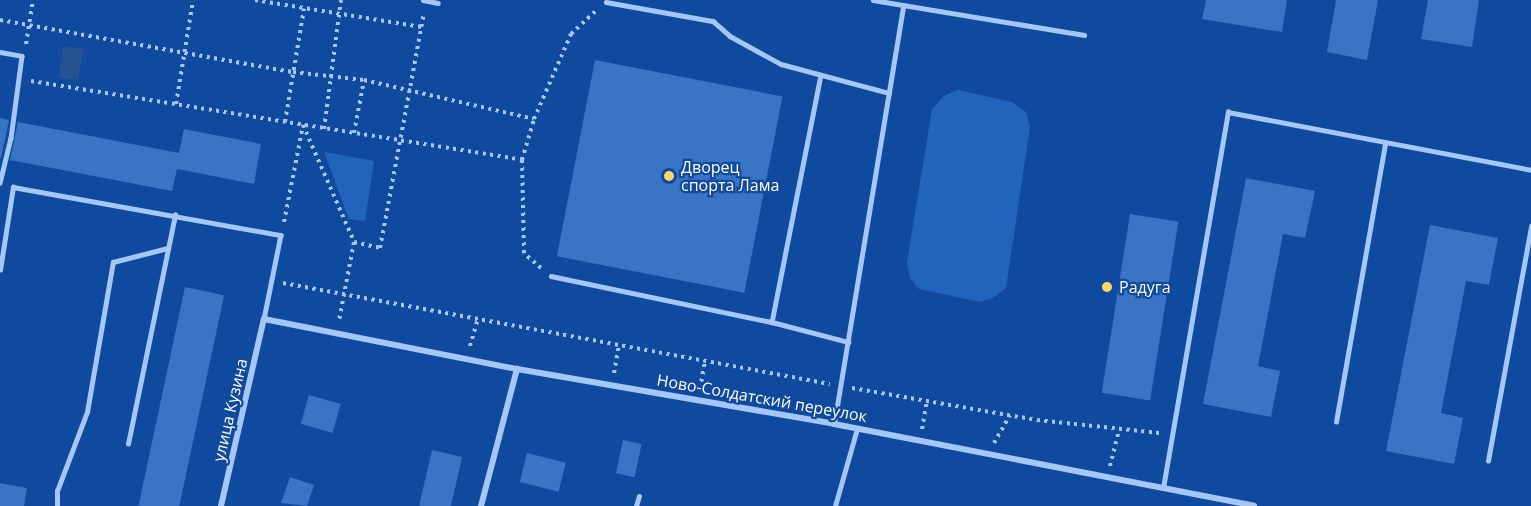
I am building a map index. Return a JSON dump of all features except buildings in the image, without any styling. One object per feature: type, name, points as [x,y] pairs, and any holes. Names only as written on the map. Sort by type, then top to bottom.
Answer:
[{"type":"street","name":"Ново-Солдатский переулок","points":[[264,319],[517,369],[834,424],[1254,506]]},
{"type":"street","name":"улица Кузина","points":[[221,506],[264,319]]},
{"type":"street","points":[[481,506],[517,369]]},
{"type":"lane","points":[[423,0],[438,3]]},
{"type":"lane","points":[[873,0],[1084,35]]},
{"type":"lane","points":[[606,2],[713,21],[730,36],[781,64],[889,93]]},
{"type":"lane","points":[[834,424],[903,6]]},
{"type":"lane","points":[[0,52],[22,56],[10,138],[0,183],[281,235],[264,319]]},
{"type":"lane","points":[[772,322],[821,75]]},
{"type":"lane","points":[[1163,488],[1228,112],[1531,170]]},
{"type":"lane","points":[[1336,422],[1385,143]]},
{"type":"lane","points":[[0,270],[13,187]]},
{"type":"lane","points":[[128,444],[175,215]]},
{"type":"lane","points":[[1488,460],[1531,226]]},
{"type":"lane","points":[[57,506],[57,491],[87,412],[112,262],[168,248]]},
{"type":"lane","points":[[551,276],[772,322],[848,342]]},
{"type":"lane","points":[[835,506],[857,429]]},
{"type":"lane","points":[[636,506],[639,496]]},
{"type":"path","points":[[26,46],[33,0]]},
{"type":"path","points":[[176,105],[193,0]]},
{"type":"path","points":[[255,0],[422,27],[380,248],[354,242]]},
{"type":"path","points":[[324,129],[341,0]]},
{"type":"path","points":[[551,276],[524,253],[522,160],[534,119],[571,34],[606,2]]},
{"type":"path","points":[[285,122],[304,9]]},
{"type":"path","points":[[0,20],[293,72],[364,80],[534,119]]},
{"type":"path","points":[[20,79],[522,160]]},
{"type":"path","points":[[354,133],[364,80]]},
{"type":"path","points":[[281,235],[303,125]]},
{"type":"path","points":[[303,125],[354,242],[337,333]]},
{"type":"path","points":[[272,282],[927,401],[1010,415],[1172,434]]},
{"type":"path","points":[[467,359],[477,318]]},
{"type":"path","points":[[611,386],[619,344]]},
{"type":"path","points":[[698,401],[705,360]]},
{"type":"path","points":[[920,441],[927,401]]},
{"type":"path","points":[[987,454],[1010,415]]},
{"type":"path","points":[[1106,477],[1119,429]]},
{"type":"shaded area","points":[[63,47],[84,48],[78,80],[59,78]]},
{"type":"shaded area","points":[[958,90],[1012,102],[1026,112],[1030,127],[1006,288],[993,298],[980,302],[919,289],[910,278],[907,262],[932,109],[944,96]]},
{"type":"shaded area","points":[[324,152],[374,161],[365,221],[349,219]]},
{"type":"place","name":"Дворец спорта Лама","points":[[669,176]]},
{"type":"place","name":"Радуга","points":[[1107,287]]}]
